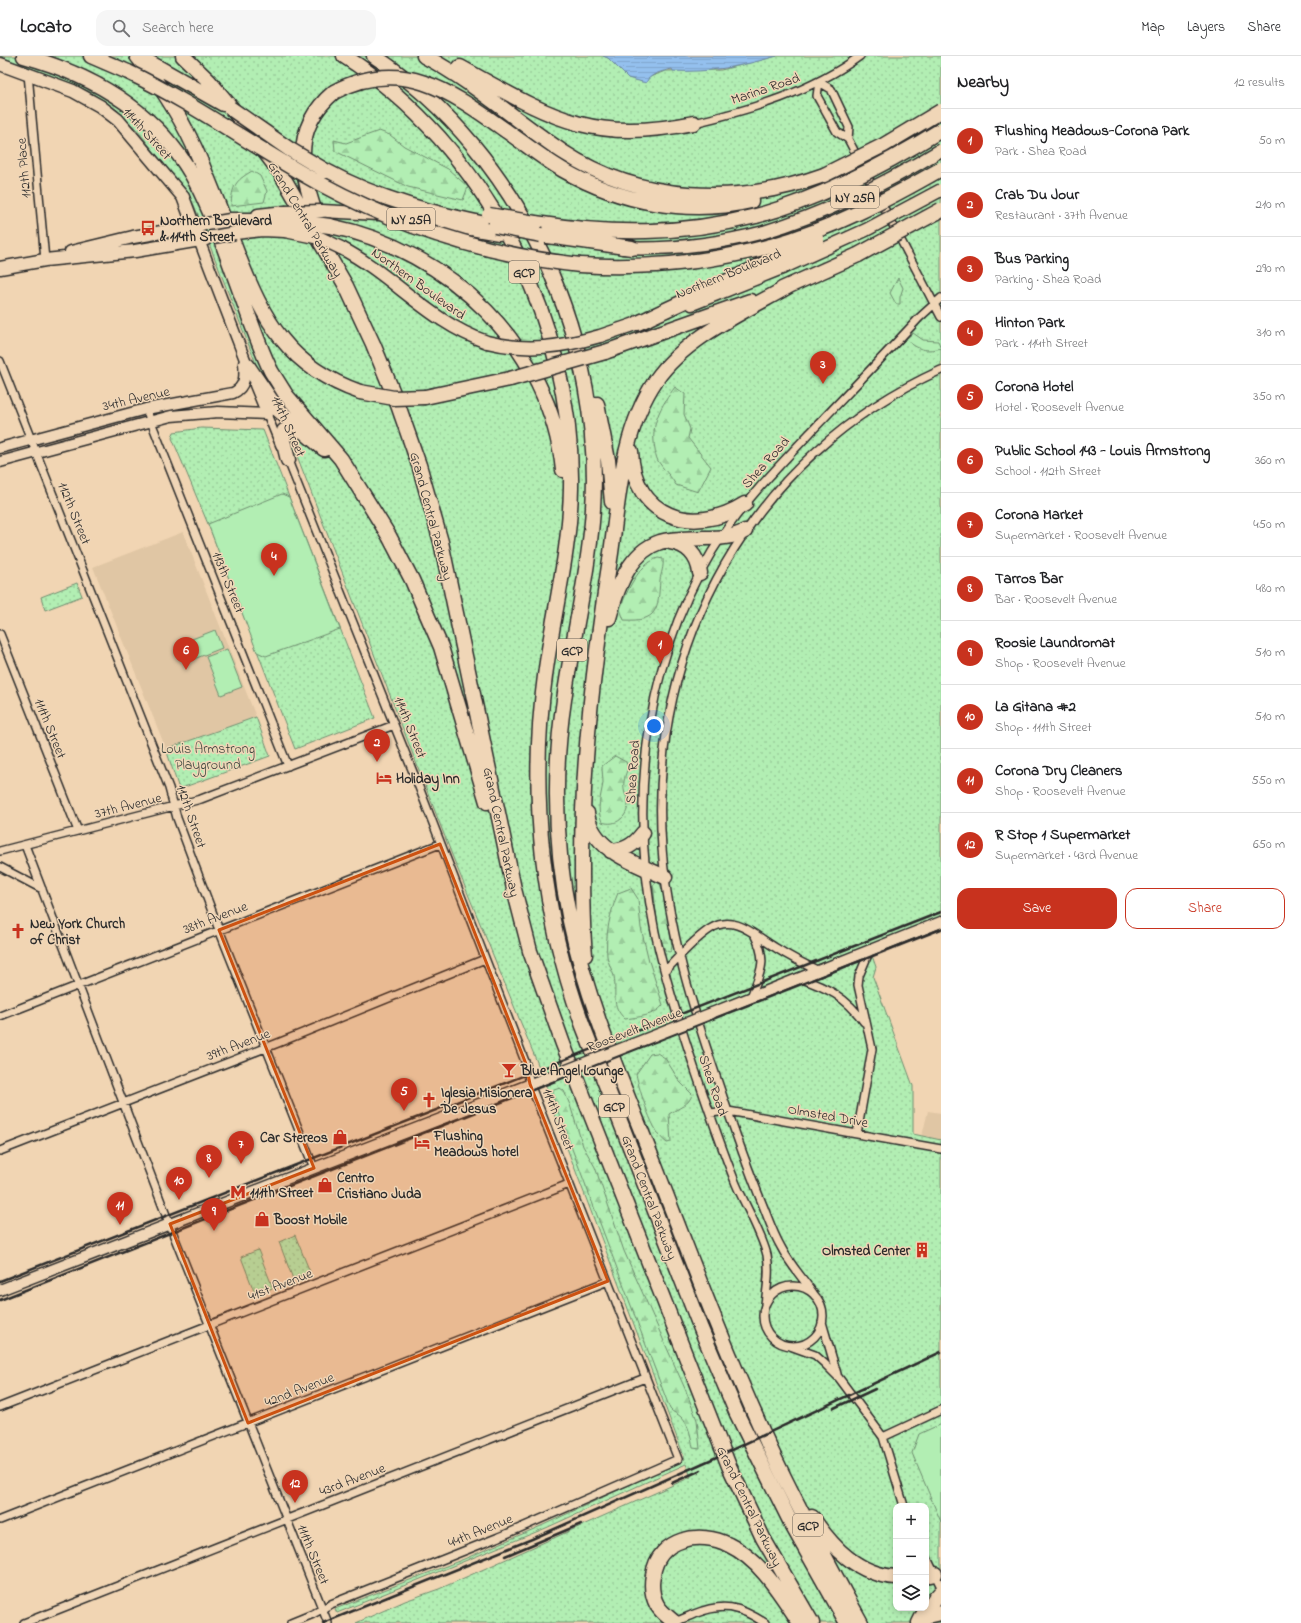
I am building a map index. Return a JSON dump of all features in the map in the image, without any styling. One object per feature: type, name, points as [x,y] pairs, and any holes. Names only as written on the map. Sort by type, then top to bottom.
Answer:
[{"type":"highway","points":[[24,56],[69,71],[91,81],[126,103],[156,129],[182,160],[197,186],[234,274],[260,345],[274,376],[286,395],[335,451],[354,479],[392,541],[433,626],[447,666],[517,905]]},
{"type":"highway","points":[[91,56],[128,72],[166,92],[319,183],[378,212],[438,235],[530,259],[580,265],[627,267],[680,264],[722,258],[777,258]]},
{"type":"highway","points":[[137,56],[161,88],[188,133],[206,174],[254,295],[266,320],[287,346],[311,367],[334,381],[360,392]]},
{"type":"highway","points":[[137,56],[176,76],[328,168],[401,194],[449,207],[494,225],[632,248]]},
{"type":"highway","name":"Grand Central Parkway","points":[[183,56],[209,81],[254,136],[280,172],[338,272],[373,344],[392,389],[416,454],[432,511],[453,596],[517,905],[534,962],[554,1019],[729,1466],[763,1538],[812,1623]]},
{"type":"highway","name":"Grand Central Parkway","points":[[344,56],[394,92],[417,114],[445,143],[484,195],[522,267],[549,337],[560,374],[566,405],[572,470],[571,502],[566,550],[545,678],[538,758],[539,806],[543,859],[551,909],[563,964],[586,1033],[725,1386],[773,1489],[847,1623]]},
{"type":"highway","name":"Grand Central Parkway","points":[[374,56],[405,78],[429,99],[464,133],[484,158],[521,214],[555,286],[566,316],[580,364],[590,411],[593,443],[594,492],[592,524],[562,716],[557,796],[559,844],[568,908],[579,960],[597,1016],[712,1310],[760,1426],[794,1498],[861,1623]]},
{"type":"highway","points":[[424,56],[464,80],[564,152],[601,172],[634,184],[672,193],[747,198]]},
{"type":"highway","points":[[438,56],[536,109],[581,126],[606,130],[635,131],[656,130],[694,123]]},
{"type":"highway","points":[[338,272],[308,194],[303,174],[302,160],[305,139],[310,122],[320,106],[334,92],[350,82],[371,74],[389,71],[412,73],[428,78],[442,85],[562,169],[598,187],[624,196],[660,204],[690,207],[716,207],[824,175],[889,142],[941,111]]},
{"type":"highway","points":[[540,233],[591,231],[643,232],[691,229],[756,216],[798,203],[843,184],[900,155],[941,130]]},
{"type":"highway","points":[[638,323],[862,217],[941,169]]},
{"type":"highway","points":[[858,255],[941,210]]},
{"type":"highway","points":[[234,274],[255,317],[270,339],[282,352],[312,374],[338,386],[360,392],[394,398],[425,397],[510,379],[605,352],[714,314],[791,285],[941,217]]},
{"type":"highway","points":[[230,220],[285,221],[330,226],[386,243],[430,265],[472,295],[509,336],[537,382],[556,431],[564,478],[566,550]]},
{"type":"highway","points":[[597,1016],[587,968],[583,932],[582,809],[593,689],[607,578],[625,457],[642,405],[654,384],[667,366],[681,352],[703,336],[791,285]]},
{"type":"highway","points":[[555,286],[570,315],[582,348],[606,447],[612,499],[607,578]]},
{"type":"highway","points":[[247,365],[273,404],[289,420],[330,455],[354,479]]},
{"type":"highway","points":[[267,414],[289,420]]},
{"type":"highway","points":[[634,427],[631,453],[635,477],[642,493],[659,509],[676,518],[699,521],[723,515],[745,504]]},
{"type":"highway","points":[[288,460],[283,440],[284,431],[288,428],[293,428],[305,433]]},
{"type":"highway","points":[[593,689],[610,613],[620,583],[637,558],[647,549],[661,542],[721,537],[736,535],[745,531]]},
{"type":"highway","points":[[661,542],[677,543],[691,551],[697,560],[700,573]]},
{"type":"highway","points":[[586,757],[588,821],[598,840],[612,851],[665,877]]},
{"type":"highway","points":[[612,851],[621,850],[631,846],[643,834]]},
{"type":"highway","points":[[760,1426],[810,1514],[837,1549],[860,1567],[880,1575],[893,1577]]},
{"type":"highway","points":[[674,1623],[660,1609],[654,1598],[652,1586],[653,1572],[658,1561],[668,1548],[681,1540],[696,1537],[722,1542],[742,1553],[772,1583],[800,1623]]},
{"type":"highway","points":[[920,1623],[926,1609],[941,1592]]},
{"type":"highway","points":[[920,1623],[928,1616],[941,1613]]},
{"type":"main road","name":"114th Street","points":[[0,64],[81,95],[100,106],[118,120],[180,193],[187,206],[241,350],[267,414]]},
{"type":"main road","name":"Northern Boulevard","points":[[632,248],[694,245],[728,240],[764,232],[836,206],[888,180],[941,150]]},
{"type":"main road","name":"Northern Boulevard","points":[[777,258],[866,230],[941,190]]},
{"type":"main road","name":"Northern Boulevard","points":[[45,260],[120,253],[235,233],[262,230],[285,221],[322,211],[374,213],[494,225]]},
{"type":"main road","name":"Northern Boulevard","points":[[0,268],[45,260],[125,239],[230,220]]},
{"type":"main road","name":"Northern Boulevard","points":[[285,221],[341,248],[362,260],[445,323],[464,333],[487,342],[515,347],[544,348],[568,345],[638,323]]},
{"type":"main road","name":"34th Avenue","points":[[0,448],[146,408],[237,391],[243,383],[245,376],[241,350]]},
{"type":"main road","name":"34th Avenue","points":[[0,462],[171,416],[203,413],[267,414]]},
{"type":"main road","name":"Roosevelt Avenue","points":[[0,1290],[554,1075],[941,922]]},
{"type":"street","name":"Marina Road","points":[[694,123],[760,105],[805,89],[819,82],[860,56]]},
{"type":"street","name":"112th Place","points":[[28,74],[45,260]]},
{"type":"street","points":[[848,139],[850,128],[832,89],[819,82],[817,96],[836,132],[848,139],[941,317]]},
{"type":"street","name":"Shea Road","points":[[765,1304],[768,1273],[766,1254],[733,1176],[681,1029],[655,930],[646,869],[643,834],[644,766],[648,733],[656,693],[676,624],[700,573],[721,537],[745,504],[769,476],[941,298]]},
{"type":"street","name":"112th Street","points":[[0,360],[169,788],[174,807],[219,930],[314,1168]]},
{"type":"street","name":"Shea Road","points":[[814,1296],[779,1244],[756,1189],[692,1004],[680,957],[665,877],[661,828],[661,784],[664,747],[673,698],[686,651],[703,605],[718,574],[745,531],[785,484],[837,435],[897,392],[941,370]]},
{"type":"street","name":"113th Street","points":[[146,408],[288,766]]},
{"type":"street","name":"114th Street","points":[[267,414],[288,460],[394,725],[526,1064],[530,1084],[678,1459]]},
{"type":"street","name":"111th Street","points":[[0,634],[78,831]]},
{"type":"street","name":"37th Avenue","points":[[0,851],[174,807],[217,794],[394,725]]},
{"type":"street","name":"38th Avenue","points":[[0,1016],[440,844]]},
{"type":"street","name":"111th Street","points":[[25,845],[170,1224],[328,1623]]},
{"type":"street","points":[[0,867],[42,889]]},
{"type":"street","points":[[665,971],[706,932],[717,926],[736,925],[753,932],[775,948],[819,971]]},
{"type":"street","points":[[751,997],[761,970],[762,959],[761,948],[753,932]]},
{"type":"street","points":[[857,1134],[872,1056],[872,1043],[858,985],[859,976],[870,950]]},
{"type":"street","name":"39th Avenue","points":[[0,1151],[266,1047],[485,959]]},
{"type":"street","points":[[799,978],[841,997],[851,1005],[867,1025]]},
{"type":"street","name":"Olmsted Drive","points":[[710,1113],[728,1111],[941,1149]]},
{"type":"street","name":"41st Avenue","points":[[0,1407],[569,1184]]},
{"type":"street","name":"42nd Avenue","points":[[0,1520],[608,1281]]},
{"type":"street","points":[[839,1378],[832,1361],[822,1322],[821,1306],[814,1296],[803,1288],[788,1287],[773,1294],[765,1304],[763,1319],[767,1330],[775,1340],[815,1355],[839,1378],[883,1437],[903,1503]]},
{"type":"street","points":[[790,1346],[800,1345],[809,1341],[816,1334],[822,1322]]},
{"type":"street","name":"43rd Avenue","points":[[24,1623],[645,1378]]},
{"type":"street","points":[[883,1437],[941,1410]]},
{"type":"street","name":"44th Avenue","points":[[291,1623],[331,1604],[504,1535],[678,1459]]},
{"type":"street","points":[[930,1575],[941,1587]]},
{"type":"street","points":[[674,1623],[716,1606],[731,1606],[749,1613],[765,1623]]},
{"type":"highlighted area","points":[[440,844],[526,1064],[530,1084],[608,1281],[248,1423],[170,1224],[314,1168],[219,930]]},
{"type":"shaded area","points":[[183,532],[256,717],[166,749],[93,567]]},
{"type":"shaded area","points":[[928,1111],[941,1113],[941,1140],[922,1136]]},
{"type":"green space","points":[[0,56],[603,56],[608,58],[628,78],[645,82],[650,77],[665,71],[721,70],[777,56],[941,56],[941,922],[870,950],[876,967],[873,977],[913,1086],[913,1134],[941,1140],[941,1623],[356,1623],[405,1601],[439,1589],[691,1477],[686,1464],[546,1528],[337,1613],[335,1609],[464,1559],[541,1526],[685,1459],[545,1090],[547,1089],[537,1062],[454,860],[278,407],[260,374],[194,205],[184,189],[137,130],[116,109],[89,91]]},
{"type":"green space","points":[[379,131],[390,135],[404,146],[448,169],[468,187],[463,200],[408,187],[335,151],[334,140],[346,143]]},
{"type":"green space","points":[[252,171],[260,176],[267,191],[264,202],[231,206],[232,194],[238,181]]},
{"type":"green space","points":[[898,278],[903,288],[900,297],[900,304],[896,304],[890,293]]},
{"type":"green space","points":[[913,333],[923,340],[938,341],[941,348],[927,350],[914,346],[906,339]]},
{"type":"green space","points":[[675,387],[685,394],[684,414],[690,429],[688,438],[711,467],[698,492],[676,485],[658,461],[656,455],[654,440],[655,423],[661,408]]},
{"type":"green space","points":[[201,428],[263,430],[375,718],[295,749],[208,524],[172,438],[174,432]]},
{"type":"green space","points":[[282,494],[289,497],[340,629],[266,656],[257,652],[208,524]]},
{"type":"green space","points":[[658,558],[663,559],[663,565],[657,606],[654,612],[644,619],[624,620],[620,609],[634,579],[645,566]]},
{"type":"green space","points":[[77,583],[82,596],[45,610],[41,597]]},
{"type":"green space","points":[[215,630],[222,648],[194,659],[187,641]]},
{"type":"green space","points":[[227,649],[242,687],[221,695],[206,657]]},
{"type":"green space","name":"Louis Armstrong Playground","points":[[256,717],[270,756],[179,789],[166,749]]},
{"type":"green space","points":[[615,756],[626,762],[628,768],[624,778],[624,792],[628,801],[628,807],[621,819],[617,822],[607,823],[602,822],[599,812],[603,783],[602,766]]},
{"type":"green space","points":[[657,882],[660,884],[663,892],[672,946],[671,951],[669,952],[665,950],[658,927],[653,885]]},
{"type":"green space","points":[[631,888],[638,899],[641,928],[649,961],[663,1005],[656,1012],[651,1014],[625,1019],[617,1009],[614,976],[608,959],[607,932],[610,916],[618,893]]},
{"type":"green space","points":[[657,1053],[665,1058],[680,1082],[692,1094],[691,1098],[686,1104],[669,1114],[671,1142],[667,1143],[656,1131],[647,1112],[636,1074],[650,1054]]},
{"type":"green space","points":[[560,1088],[564,1091],[570,1105],[583,1146],[595,1167],[624,1251],[686,1391],[697,1420],[700,1449],[693,1448],[688,1427],[681,1417],[670,1409],[554,1101],[552,1093],[554,1090]]},
{"type":"green space","points":[[295,1235],[310,1272],[293,1279],[279,1242]]},
{"type":"green space","points":[[258,1250],[273,1288],[255,1294],[241,1257]]},
{"type":"green space","points":[[941,1424],[941,1522],[912,1453],[919,1434]]},
{"type":"water","points":[[603,56],[777,56],[738,66],[712,70],[673,71],[672,69],[653,75],[646,83],[628,78],[608,58]]},
{"type":"railway","points":[[0,1281],[941,912]]},
{"type":"railway","points":[[0,1300],[941,929]]},
{"type":"railway","points":[[323,1623],[532,1539],[710,1460],[941,1352]]},
{"type":"railway","points":[[834,1408],[875,1389]]},
{"type":"railway","points":[[672,1483],[701,1470]]},
{"type":"railway","points":[[505,1556],[581,1524]]},
{"type":"place","name":"Northern Boulevard & 114th Street","points":[[148,228]]},
{"type":"place","name":"Bus Parking","points":[[823,384]]},
{"type":"place","name":"Hinton Park","points":[[274,576]]},
{"type":"place","name":"Flushing Meadows-Corona Park","points":[[660,664]]},
{"type":"place","name":"Public School 143 - Louis Armstrong","points":[[186,670]]},
{"type":"place","name":"Crab Du Jour","points":[[377,762]]},
{"type":"place","name":"Holiday Inn","points":[[384,778]]},
{"type":"place","name":"New York Church of Christ","points":[[18,931]]},
{"type":"place","name":"Blue Angel Lounge","points":[[509,1070]]},
{"type":"place","name":"Iglesia Misionera De Jesus","points":[[429,1100]]},
{"type":"place","name":"Corona Hotel","points":[[404,1111]]},
{"type":"place","name":"Car Stereos","points":[[340,1137]]},
{"type":"place","name":"Flushing Meadows hotel","points":[[422,1143]]},
{"type":"place","name":"Corona Market","points":[[241,1164]]},
{"type":"place","name":"Tarros Bar","points":[[209,1178]]},
{"type":"place","name":"Centro Cristiano Juda","points":[[325,1185]]},
{"type":"place","name":"111th Street","points":[[238,1192]]},
{"type":"place","name":"La Gitana #2","points":[[179,1200]]},
{"type":"place","name":"Boost Mobile","points":[[262,1219]]},
{"type":"place","name":"Corona Dry Cleaners","points":[[120,1225]]},
{"type":"place","name":"Roosie Laundromat","points":[[214,1231]]},
{"type":"place","name":"Olmsted Center","points":[[922,1250]]},
{"type":"place","name":"R Stop 1 Supermarket","points":[[295,1503]]}]
